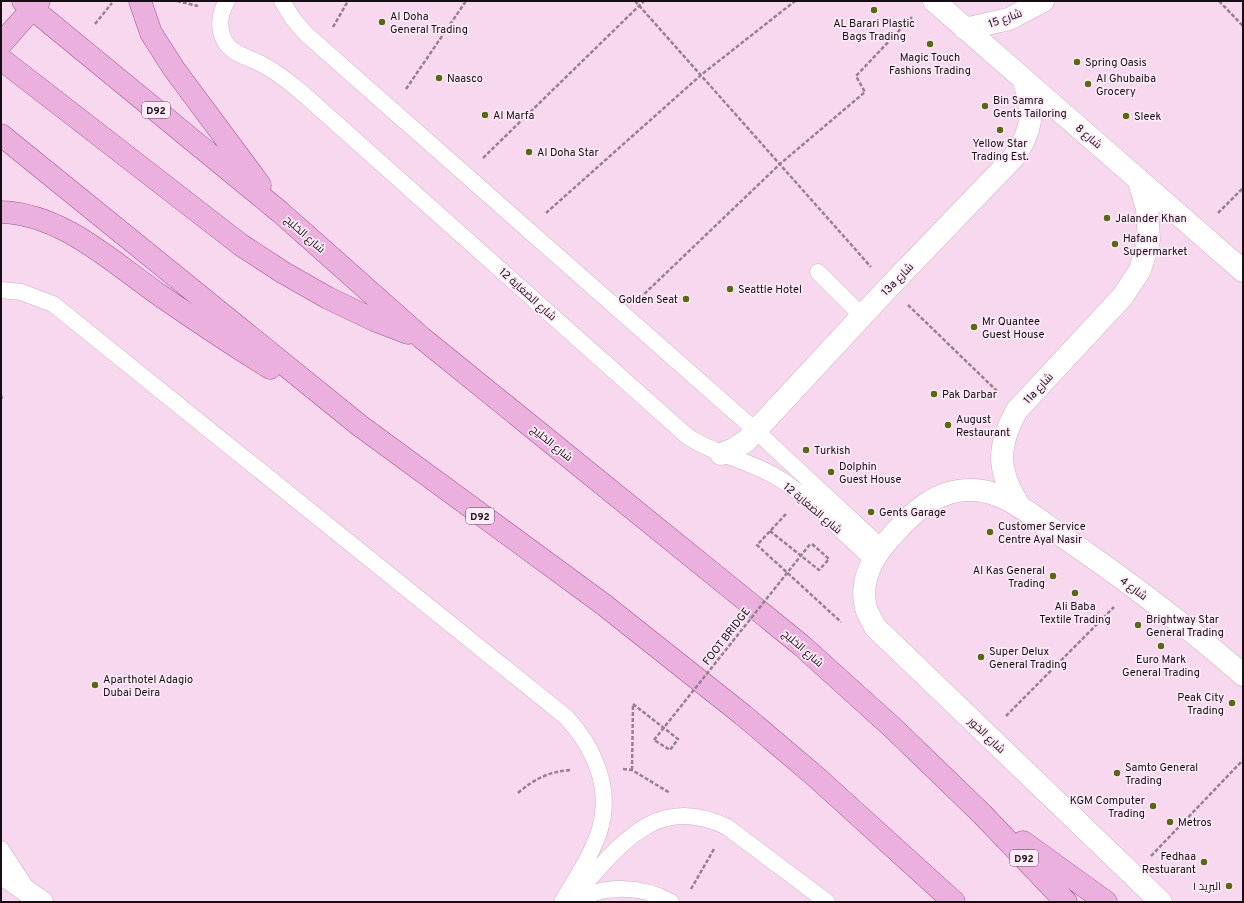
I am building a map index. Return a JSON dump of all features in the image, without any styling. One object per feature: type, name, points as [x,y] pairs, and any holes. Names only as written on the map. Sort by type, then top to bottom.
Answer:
[{"type":"main road","points":[[140,1],[151,33],[174,69],[280,212]]},
{"type":"main road","points":[[1,44],[31,4]]},
{"type":"main road","name":"شارع الخليج","points":[[31,4],[280,212],[422,338],[801,645],[893,728],[982,814],[1066,902]]},
{"type":"main road","points":[[1,59],[241,245],[284,273],[328,298],[374,320],[422,338]]},
{"type":"main road","name":"D92","points":[[1,135],[359,425],[603,604],[732,705],[815,776],[954,902]]},
{"type":"main road","points":[[1,212],[13,213],[50,222],[83,240],[214,333],[359,425]]},
{"type":"main road","points":[[982,814],[1106,902]]},
{"type":"street","name":"شارع 8","points":[[934,1],[1243,271]]},
{"type":"street","name":"شارع 15","points":[[965,29],[1009,19],[1043,1]]},
{"type":"street","name":"13a شارع","points":[[721,454],[734,449],[755,430],[889,287],[1014,157],[1025,140],[1030,120],[1030,100],[1024,81]]},
{"type":"street","name":"11a شارع","points":[[1020,508],[1009,490],[1003,470],[1002,449],[1007,429],[1017,410],[1123,296],[1140,270],[1148,240],[1147,208],[1138,178]]},
{"type":"street","points":[[877,553],[910,516],[928,501],[950,492],[974,490],[998,495],[1020,508]]},
{"type":"street","name":"شارع 4","points":[[1020,508],[1133,587],[1243,675]]},
{"type":"street","name":"شارع الخور","points":[[877,553],[864,586],[866,608],[875,627],[1161,902]]},
{"type":"street","points":[[1,873],[36,898]]},
{"type":"lane","name":"12 شارع الضغاية","points":[[227,1],[221,10],[220,25],[224,40],[234,51],[266,66],[300,91],[687,436],[721,454],[761,469],[782,481],[877,553]]},
{"type":"lane","name":"12 شارع الضغاية","points":[[282,1],[293,19],[306,34],[755,430],[877,553]]},
{"type":"lane","points":[[818,272],[862,316]]},
{"type":"lane","points":[[1,290],[22,292],[53,304],[566,717],[580,732],[591,749],[599,768],[603,798],[600,828],[589,855],[562,902]]},
{"type":"lane","points":[[568,902],[632,835],[655,820],[682,815],[710,819],[727,827],[827,902]]},
{"type":"lane","points":[[1,849],[36,898]]},
{"type":"lane","points":[[574,902],[602,890],[629,888],[656,894],[671,902]]},
{"type":"path","points":[[392,109],[466,1]]},
{"type":"path","points":[[635,1],[889,287],[1017,410]]},
{"type":"path","points":[[466,175],[644,1]]},
{"type":"path","points":[[528,230],[701,75],[795,1]]},
{"type":"path","points":[[1219,1],[1243,26]]},
{"type":"path","points":[[623,314],[780,164],[865,92],[856,76],[916,13]]},
{"type":"path","points":[[1198,231],[1243,188]]},
{"type":"path","points":[[1,395],[2,399]]},
{"type":"path","name":"FOOT BRIDGE","points":[[632,770],[633,704],[678,739],[670,750],[654,740],[811,543],[829,559],[820,570],[770,531]]},
{"type":"path","points":[[987,735],[1133,587]]},
{"type":"path","points":[[1132,875],[1243,760]]},
{"type":"path","points":[[688,895],[727,827]]},
{"type":"place","name":"AL Barari Plastic Bags Trading","points":[[874,10]]},
{"type":"place","name":"Al Doha General Trading","points":[[382,22]]},
{"type":"place","name":"Magic Touch Fashions Trading","points":[[930,44]]},
{"type":"place","name":"Spring Oasis","points":[[1077,62]]},
{"type":"place","name":"Naasco","points":[[439,78]]},
{"type":"place","name":"Al Ghubaiba Grocery","points":[[1088,84]]},
{"type":"place","name":"Bin Samra Gents Tailoring","points":[[985,106]]},
{"type":"place","name":"Al Marfa","points":[[485,115]]},
{"type":"place","name":"Sleek","points":[[1126,116]]},
{"type":"place","name":"Yellow Star Trading Est.","points":[[1000,130]]},
{"type":"place","name":"Al Doha Star","points":[[529,152]]},
{"type":"place","name":"Jalander Khan","points":[[1107,218]]},
{"type":"place","name":"Hafana Supermarket","points":[[1115,244]]},
{"type":"place","name":"Seattle Hotel","points":[[730,289]]},
{"type":"place","name":"Golden Seat","points":[[686,299]]},
{"type":"place","name":"Mr Quantee Guest House","points":[[974,327]]},
{"type":"place","name":"Pak Darbar","points":[[934,394]]},
{"type":"place","name":"August Restaurant","points":[[948,425]]},
{"type":"place","name":"Turkish","points":[[806,450]]},
{"type":"place","name":"Dolphin Guest House","points":[[831,472]]},
{"type":"place","name":"Gents Garage","points":[[871,512]]},
{"type":"place","name":"Customer Service Centre Ayal Nasir","points":[[990,532]]},
{"type":"place","name":"Al Kas General Trading","points":[[1053,576]]},
{"type":"place","name":"Ali Baba Textile Trading","points":[[1075,593]]},
{"type":"place","name":"Brightway Star General Trading","points":[[1138,625]]},
{"type":"place","name":"Euro Mark General Trading","points":[[1161,646]]},
{"type":"place","name":"Super Delux General Trading","points":[[981,657]]},
{"type":"place","name":"Aparthotel Adagio Dubai Deira","points":[[95,685]]},
{"type":"place","name":"Peak City Trading","points":[[1232,703]]},
{"type":"place","name":"Samto General Trading","points":[[1117,773]]},
{"type":"place","name":"KGM Computer Trading","points":[[1153,806]]},
{"type":"place","name":"Metros","points":[[1170,822]]},
{"type":"place","name":"Fedhaa Restuarant","points":[[1204,862]]},
{"type":"place","name":"البريد ١","points":[[1229,886]]}]
